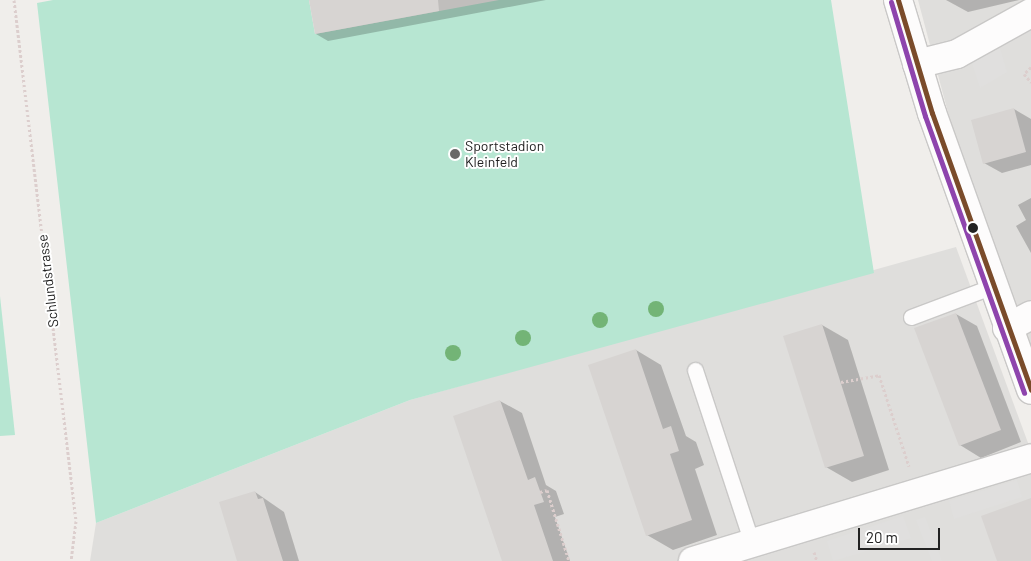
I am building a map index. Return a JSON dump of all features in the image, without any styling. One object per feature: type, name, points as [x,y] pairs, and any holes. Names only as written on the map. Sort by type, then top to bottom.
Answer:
[{"type":"street","points":[[898,0],[917,64],[992,286],[1031,390]]},
{"type":"street","points":[[917,64],[957,54],[1031,13]]},
{"type":"street","points":[[1007,328],[1031,315]]},
{"type":"street","points":[[693,561],[1031,458]]},
{"type":"lane","points":[[911,317],[992,286]]},
{"type":"lane","points":[[695,370],[752,543]]},
{"type":"path","name":"Schlundstrasse","points":[[14,0],[76,521],[71,561]]},
{"type":"path","points":[[1031,67],[1024,74],[1031,82]]},
{"type":"path","points":[[841,382],[879,375],[910,470]]},
{"type":"path","points":[[540,492],[547,490],[569,561]]},
{"type":"shaded area","points":[[918,0],[1031,0],[1031,385],[962,165]]},
{"type":"shaded area","points":[[1000,48],[1007,72],[980,88],[972,63]]},
{"type":"shaded area","points":[[956,247],[1031,451],[1031,561],[90,561],[96,523],[410,400]]},
{"type":"shaded area","points":[[1017,480],[1022,497],[954,519],[949,501]]},
{"type":"shaded area","points":[[903,516],[911,538],[833,561],[827,541]]},
{"type":"shaded area","points":[[925,517],[942,561],[932,561],[916,520]]},
{"type":"green space","name":"Sportstadion Kleinfeld","points":[[53,0],[309,0],[315,34],[499,0],[831,0],[874,273],[410,400],[96,523],[37,3]]},
{"type":"green space","points":[[0,296],[15,435],[0,436]]},
{"type":"building","points":[[309,0],[438,0],[439,11],[315,34]]},
{"type":"building","points":[[1014,108],[1026,152],[983,164],[971,120]]},
{"type":"building","points":[[956,313],[1001,430],[959,446],[914,328]]},
{"type":"building","points":[[822,324],[864,456],[825,468],[783,336]]},
{"type":"building","points":[[636,349],[663,429],[671,426],[679,451],[670,454],[692,520],[646,536],[588,365]]},
{"type":"building","points":[[500,400],[528,480],[535,477],[544,502],[534,505],[553,561],[502,561],[453,416]]},
{"type":"building","points":[[255,491],[258,499],[263,498],[283,561],[237,561],[219,502]]},
{"type":"building","points":[[1031,498],[1031,561],[997,561],[981,516]]},
{"type":"transit line","points":[[898,0],[932,113],[1031,390]]},
{"type":"transit line","points":[[891,2],[925,116],[1024,393]]},
{"type":"place","name":"Sportstadion Kleinfeld","points":[[455,154]]}]
